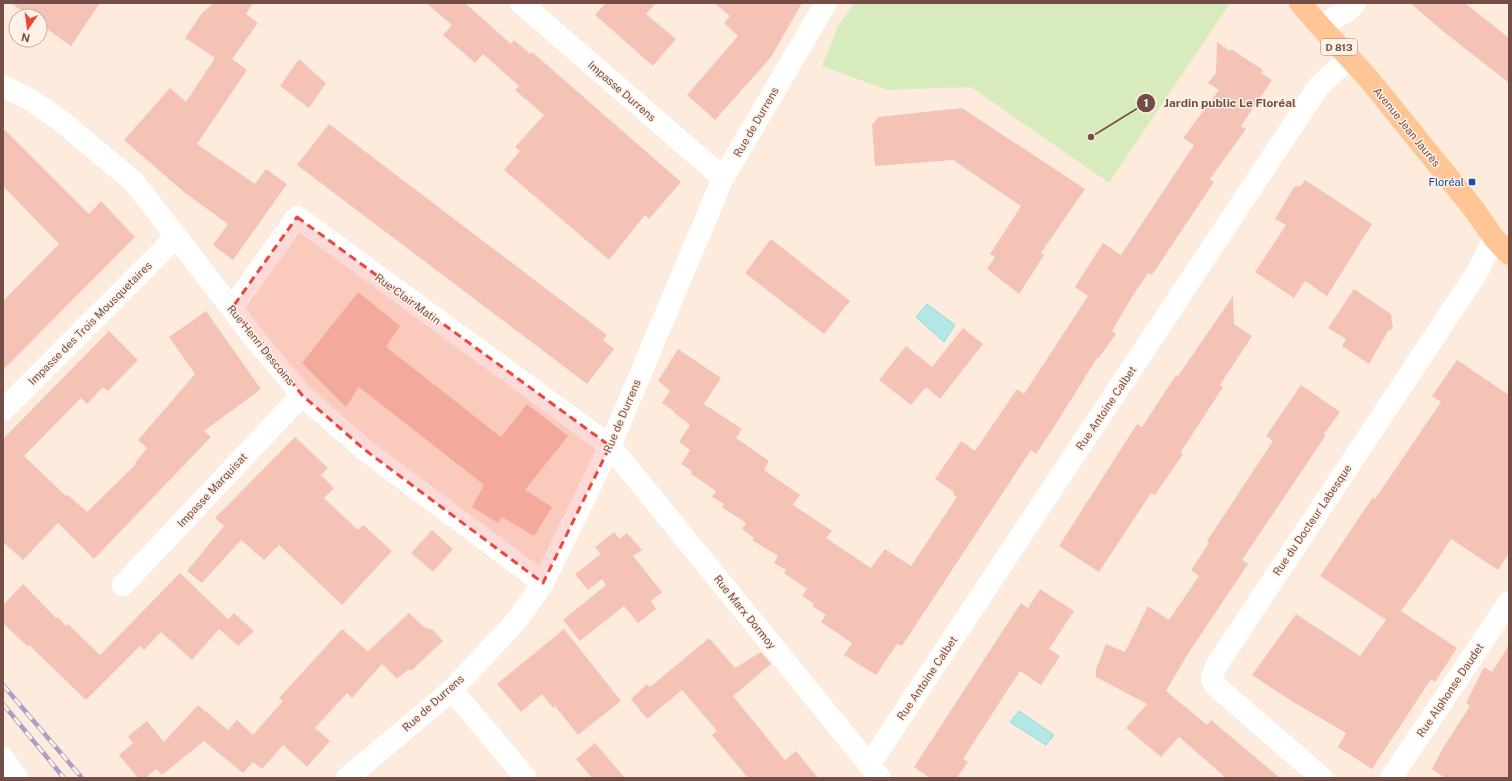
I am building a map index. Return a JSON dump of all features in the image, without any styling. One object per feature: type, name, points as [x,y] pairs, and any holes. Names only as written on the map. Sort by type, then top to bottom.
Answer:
[{"type":"main road","name":"Avenue Jean Jaurès","points":[[1300,3],[1368,78],[1473,208],[1494,238],[1509,254]]},
{"type":"street","name":"Impasse Durrens","points":[[521,3],[723,178]]},
{"type":"street","name":"Rue de Durrens","points":[[347,778],[452,690],[518,619],[543,582],[610,446],[723,178],[826,3]]},
{"type":"street","points":[[1320,26],[1349,10],[1355,3]]},
{"type":"street","name":"Rue Antoine Calbet","points":[[875,771],[1319,86],[1349,58]]},
{"type":"street","name":"Rue Henri Descoins","points":[[3,86],[29,99],[60,120],[134,182],[276,365],[302,395],[365,450],[543,582]]},
{"type":"street","name":"Rue Clair Matin","points":[[232,308],[296,217],[610,446]]},
{"type":"street","name":"Impasse des Trois Mousquetaires","points":[[3,410],[164,249],[175,236]]},
{"type":"street","name":"Rue du Docteur Labesque","points":[[1322,778],[1216,686],[1212,678],[1216,666],[1478,271],[1494,238]]},
{"type":"street","name":"Impasse Marquisat","points":[[123,585],[302,395]]},
{"type":"street","name":"Rue Marx Dormoy","points":[[610,446],[875,771]]},
{"type":"street","name":"Rue Alphonse Daudet","points":[[1391,778],[1509,602]]},
{"type":"street","points":[[452,690],[526,778]]},
{"type":"street","points":[[3,758],[17,778]]},
{"type":"highlighted area","points":[[297,217],[610,446],[543,583],[365,450],[302,395],[232,308]]},
{"type":"green space","points":[[855,3],[1230,3],[1109,183],[971,87],[887,90],[822,66],[838,26]]},
{"type":"water","points":[[927,304],[955,325],[944,342],[916,317]]},
{"type":"water","points":[[1019,711],[1054,735],[1046,745],[1010,722]]},
{"type":"building","points":[[11,3],[100,3],[71,46],[48,30],[48,8],[18,8]]},
{"type":"building","points":[[214,3],[253,3],[246,14],[258,23],[232,59],[247,70],[197,144],[255,184],[266,169],[287,184],[233,260],[213,245],[228,224],[185,193],[124,140],[170,88],[186,102],[215,58],[185,38],[202,13]]},
{"type":"building","points":[[426,3],[465,3],[511,44],[514,40],[530,54],[532,52],[681,182],[649,219],[645,215],[609,260],[504,170],[520,151],[515,147],[544,115],[515,90],[519,86],[483,54],[475,63],[443,35],[452,25]]},
{"type":"building","points":[[606,3],[656,3],[646,14],[676,39],[653,66],[595,15]]},
{"type":"building","points":[[714,3],[802,3],[771,57],[715,120],[687,95],[738,36],[724,23],[730,16]]},
{"type":"building","points":[[1410,3],[1465,3],[1509,38],[1509,83],[1444,32]]},
{"type":"building","points":[[1217,42],[1230,51],[1231,49],[1263,70],[1261,73],[1272,80],[1241,126],[1246,129],[1210,179],[1214,182],[1152,275],[1148,273],[1132,297],[1112,331],[1116,334],[1098,359],[1097,358],[1036,454],[1031,450],[902,646],[897,644],[876,675],[844,655],[852,643],[821,622],[826,615],[812,606],[814,604],[802,596],[807,589],[784,573],[786,570],[774,563],[778,556],[752,540],[754,538],[742,529],[746,523],[722,507],[724,504],[712,497],[716,491],[691,474],[692,471],[681,464],[690,450],[679,442],[690,425],[662,403],[670,391],[658,381],[678,349],[721,378],[704,404],[742,429],[736,438],[769,461],[764,470],[800,495],[793,505],[832,531],[826,538],[871,568],[885,549],[911,566],[957,497],[953,494],[954,492],[935,479],[961,441],[975,451],[1017,389],[1024,394],[1088,296],[1075,287],[1103,243],[1121,255],[1194,145],[1183,138],[1219,90],[1208,83],[1216,73]]},
{"type":"building","points":[[299,59],[326,83],[309,108],[280,86]]},
{"type":"building","points":[[962,108],[1085,189],[1041,253],[1044,255],[1019,294],[987,269],[995,257],[990,254],[1021,206],[953,160],[875,166],[872,125],[878,117]]},
{"type":"building","points":[[329,124],[607,335],[603,340],[614,349],[587,384],[297,165]]},
{"type":"building","points":[[3,128],[89,214],[101,201],[135,237],[3,370],[3,301],[59,244],[3,186]]},
{"type":"building","points":[[1305,180],[1372,224],[1327,296],[1305,281],[1294,298],[1255,272],[1286,225],[1275,219],[1294,187],[1301,186]]},
{"type":"building","points":[[771,239],[850,301],[824,334],[745,273]]},
{"type":"building","points":[[1354,289],[1391,314],[1393,329],[1388,331],[1369,364],[1342,346],[1346,339],[1328,328]]},
{"type":"building","points":[[358,292],[400,326],[386,347],[501,437],[527,404],[568,436],[525,490],[552,507],[534,536],[502,517],[498,523],[472,507],[484,485],[359,387],[346,407],[302,363]]},
{"type":"building","points":[[1233,296],[1234,324],[1252,336],[1220,385],[1223,387],[1181,452],[1183,454],[1155,495],[1151,493],[1099,572],[1059,546],[1137,424],[1142,427],[1176,375],[1178,376]]},
{"type":"building","points":[[206,311],[261,389],[204,431],[211,437],[94,559],[58,523],[23,560],[3,542],[3,436],[4,438],[109,331],[138,360],[108,391],[103,387],[87,404],[81,398],[24,456],[66,496],[68,495],[87,512],[136,464],[135,463],[147,448],[138,440],[195,374],[169,337]]},
{"type":"building","points":[[963,328],[983,344],[940,399],[926,387],[911,405],[879,380],[906,346],[932,367]]},
{"type":"building","points":[[1457,360],[1509,395],[1509,553],[1498,570],[1451,539],[1401,611],[1457,648],[1435,682],[1431,679],[1372,769],[1338,747],[1346,733],[1293,702],[1252,675],[1296,614],[1360,656],[1386,620],[1320,576],[1373,497],[1375,499],[1441,402],[1432,396]]},
{"type":"building","points":[[1301,385],[1340,412],[1242,560],[1248,564],[1189,652],[1166,691],[1207,725],[1211,720],[1280,778],[1226,778],[1179,737],[1161,757],[1126,728],[1147,704],[1096,677],[1096,669],[1106,644],[1125,652],[1148,606],[1169,620],[1199,576],[1191,570],[1209,543],[1207,541],[1273,441],[1266,436]]},
{"type":"building","points":[[295,437],[328,468],[321,475],[334,488],[324,498],[358,530],[363,525],[392,551],[342,605],[279,545],[264,560],[241,540],[202,583],[187,571],[224,526],[215,518]]},
{"type":"building","points":[[432,530],[453,549],[433,572],[411,553]]},
{"type":"building","points":[[614,532],[620,539],[627,533],[642,550],[633,556],[662,592],[651,601],[656,609],[638,623],[624,606],[580,641],[563,620],[606,585],[602,579],[588,590],[575,574],[601,554],[595,547]]},
{"type":"building","points":[[180,573],[228,619],[234,613],[254,631],[238,646],[219,629],[192,660],[161,632],[144,650],[140,646],[86,700],[29,645],[28,647],[3,623],[3,605],[23,584],[56,618],[58,617],[66,626],[68,624],[100,655]]},
{"type":"building","points":[[1040,589],[1074,611],[1049,649],[1060,656],[1041,685],[1020,671],[963,759],[968,762],[957,778],[930,778],[914,767],[1021,603],[1028,608]]},
{"type":"building","points":[[409,613],[424,627],[433,630],[443,641],[411,671],[409,669],[397,679],[382,664],[352,698],[347,693],[315,728],[330,741],[307,767],[283,745],[262,769],[253,762],[243,773],[204,741],[162,775],[156,769],[145,778],[138,778],[119,755],[133,743],[128,736],[147,721],[164,742],[198,705],[228,730],[237,720],[253,735],[283,701],[279,698],[342,629],[370,653],[368,651]]},
{"type":"building","points":[[564,629],[621,701],[578,735],[555,706],[553,708],[542,694],[521,712],[497,684]]},
{"type":"building","points":[[709,638],[735,668],[761,652],[771,664],[733,696],[785,760],[796,751],[818,778],[748,778],[712,735],[717,731],[682,690],[647,719],[631,699],[647,684],[650,687]]},
{"type":"building","points":[[1509,645],[1509,778],[1445,778],[1432,769],[1443,748],[1470,706],[1466,703],[1484,667],[1492,672]]},
{"type":"building","points":[[595,743],[625,778],[592,778],[576,759]]},
{"type":"railway","points":[[3,685],[82,778]]},
{"type":"railway","points":[[3,704],[64,778]]},
{"type":"place","name":"Jardin public Le Floréal","points":[[1091,137]]},
{"type":"place","name":"Floréal","points":[[1472,182]]}]
